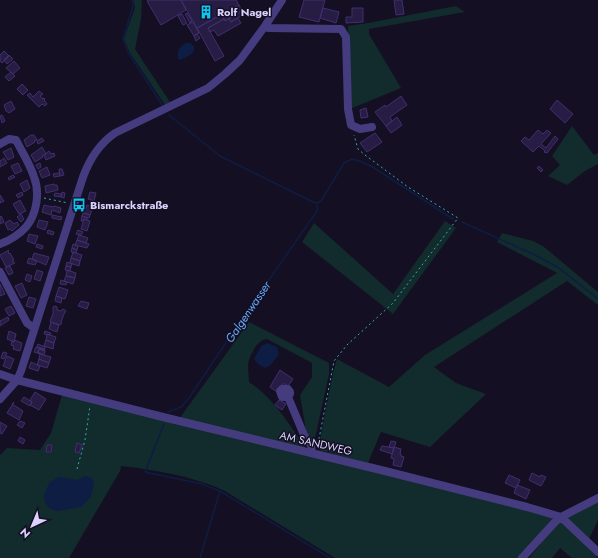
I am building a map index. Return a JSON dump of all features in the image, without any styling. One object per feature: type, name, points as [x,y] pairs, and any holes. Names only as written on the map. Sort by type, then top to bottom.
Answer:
[{"type":"street","points":[[0,399],[16,380],[21,371],[74,205],[88,164],[93,155],[103,142],[115,133],[208,88],[240,60],[282,0]]},
{"type":"street","points":[[265,26],[268,28],[340,30],[346,37],[348,109],[351,125],[360,129],[372,127]]},
{"type":"street","points":[[0,144],[9,139],[16,140],[35,177],[37,186],[36,205],[32,217],[26,227],[8,241],[0,244]]},
{"type":"street","points":[[0,272],[27,323],[34,328]]},
{"type":"street","name":"AM SANDWEG","points":[[0,374],[16,380],[91,399],[527,506],[561,517],[598,552]]},
{"type":"street","points":[[288,398],[314,454]]},
{"type":"street","points":[[522,558],[561,517],[598,498]]},
{"type":"path","points":[[314,454],[334,361],[347,345],[393,302],[458,218],[408,186],[358,149],[351,125]]},
{"type":"path","points":[[37,197],[74,205]]},
{"type":"path","points":[[77,469],[85,440],[91,399]]},
{"type":"green space","points":[[133,0],[142,0],[141,19],[135,49],[170,102],[165,105],[130,53],[124,39],[135,7]]},
{"type":"green space","points":[[456,6],[465,12],[369,29],[369,34],[401,88],[350,109],[348,26]]},
{"type":"green space","points":[[572,126],[594,155],[598,153],[598,164],[585,171],[567,185],[548,176],[560,165],[552,156]]},
{"type":"green space","points":[[445,221],[456,228],[393,314],[302,242],[314,223],[393,294]]},
{"type":"green space","points":[[502,233],[533,241],[543,246],[598,292],[598,305],[567,281],[434,367],[456,383],[486,394],[430,447],[381,432],[368,463],[318,450],[337,359],[389,387],[425,355],[557,273],[497,242]]},
{"type":"green space","points":[[249,322],[329,363],[329,374],[314,443],[306,431],[300,395],[312,377],[312,363],[267,339],[261,341],[256,346],[248,362],[249,382],[258,388],[274,404],[288,421],[306,449],[179,419]]},
{"type":"green space","points":[[62,395],[500,502],[558,520],[526,558],[335,558],[223,490],[173,474],[121,466],[120,471],[69,558],[0,558],[0,455],[7,448],[40,450],[51,433]]},
{"type":"green space","points":[[598,502],[598,520],[589,539],[566,518]]},
{"type":"green space","points":[[559,521],[598,558],[572,558],[560,548],[552,558],[529,558]]},
{"type":"water","points":[[186,43],[190,43],[194,46],[194,51],[190,55],[180,60],[178,59],[178,51],[180,47]]},
{"type":"water","points":[[267,343],[277,347],[279,354],[270,366],[265,368],[258,364],[254,359],[261,346]]},
{"type":"water","points":[[86,476],[92,478],[94,485],[90,498],[81,507],[57,511],[50,509],[45,502],[44,494],[50,482],[59,477],[77,480]]},
{"type":"building","points":[[181,0],[186,10],[161,25],[147,1]]},
{"type":"building","name":"Rolf Nagel","points":[[181,0],[236,0],[239,5],[197,28]]},
{"type":"building","points":[[304,0],[325,0],[319,22],[299,17]]},
{"type":"building","points":[[394,0],[402,0],[404,14],[396,15]]},
{"type":"building","points":[[239,5],[242,11],[225,21],[222,14]]},
{"type":"building","points":[[323,8],[339,12],[336,23],[320,18]]},
{"type":"building","points":[[352,8],[363,8],[363,22],[346,23],[346,17],[352,17]]},
{"type":"building","points":[[242,11],[244,14],[231,22],[229,18]]},
{"type":"building","points":[[187,13],[192,21],[190,23],[185,14]]},
{"type":"building","points":[[182,14],[187,23],[183,25],[178,16]]},
{"type":"building","points":[[222,14],[224,19],[208,28],[224,56],[215,61],[197,28]]},
{"type":"building","points":[[229,18],[231,22],[238,18],[241,23],[218,36],[214,30],[210,32],[208,28],[224,19],[225,21]]},
{"type":"building","points":[[193,22],[199,33],[194,36],[187,25]]},
{"type":"building","points":[[197,34],[200,38],[196,41],[194,36]]},
{"type":"building","points":[[4,51],[9,56],[2,63],[0,61],[0,55]]},
{"type":"building","points":[[9,55],[13,59],[7,64],[4,60]]},
{"type":"building","points":[[14,61],[20,68],[13,74],[6,68]]},
{"type":"building","points":[[11,72],[15,76],[9,81],[5,77]]},
{"type":"building","points":[[22,84],[28,90],[23,95],[17,89]]},
{"type":"building","points":[[39,91],[43,94],[40,96],[45,99],[44,100],[47,104],[45,106],[42,104],[39,107],[27,95],[30,93],[33,97]]},
{"type":"building","points":[[401,96],[407,105],[390,117],[392,121],[386,126],[375,112],[385,105],[386,107]]},
{"type":"building","points":[[557,100],[573,114],[565,123],[550,109]]},
{"type":"building","points":[[11,101],[15,109],[9,113],[6,111],[4,105]]},
{"type":"building","points":[[366,108],[368,117],[361,118],[360,110]]},
{"type":"building","points":[[2,115],[5,121],[2,123],[0,116]]},
{"type":"building","points":[[397,117],[402,125],[391,133],[386,126]]},
{"type":"building","points":[[538,130],[543,134],[547,130],[551,133],[541,144],[546,148],[555,136],[558,139],[547,153],[544,152],[545,151],[539,146],[533,152],[521,141],[525,137],[529,140]]},
{"type":"building","points":[[375,133],[382,142],[367,152],[360,143]]},
{"type":"building","points":[[31,135],[34,135],[37,140],[27,147],[24,140]]},
{"type":"building","points":[[42,138],[44,141],[38,144],[37,141]]},
{"type":"building","points":[[42,147],[46,154],[35,162],[31,155]]},
{"type":"building","points":[[11,148],[14,157],[8,160],[3,152]]},
{"type":"building","points":[[49,151],[51,154],[54,153],[55,156],[46,160],[44,155]]},
{"type":"building","points":[[4,158],[7,163],[0,167],[0,161]]},
{"type":"building","points":[[18,163],[22,171],[15,174],[11,166]]},
{"type":"building","points":[[40,163],[41,167],[38,169],[36,165]]},
{"type":"building","points":[[539,166],[543,170],[541,172],[537,168]]},
{"type":"building","points":[[47,167],[50,175],[42,178],[39,171]]},
{"type":"building","points":[[59,169],[62,169],[64,175],[60,176]]},
{"type":"building","points":[[59,173],[60,176],[54,177],[53,174]]},
{"type":"building","points":[[13,175],[15,177],[9,180],[8,178]]},
{"type":"building","points":[[27,180],[30,188],[24,192],[20,184]]},
{"type":"building","points":[[54,184],[57,185],[58,190],[46,193],[45,186]]},
{"type":"building","points":[[22,192],[23,195],[18,198],[16,195]]},
{"type":"building","points":[[62,192],[65,193],[64,198],[61,197]]},
{"type":"building","points":[[90,192],[96,193],[94,201],[88,199]]},
{"type":"building","points":[[55,193],[61,194],[61,197],[54,196]]},
{"type":"building","points":[[0,195],[4,201],[0,203]]},
{"type":"building","points":[[20,200],[26,211],[19,214],[13,204]]},
{"type":"building","points":[[91,200],[97,202],[96,205],[90,203]]},
{"type":"building","points":[[44,205],[61,208],[60,213],[52,210],[51,215],[42,212]]},
{"type":"building","points":[[87,205],[93,207],[90,215],[84,213]]},
{"type":"building","points":[[83,213],[90,215],[89,218],[82,216]]},
{"type":"building","points":[[21,214],[24,219],[21,222],[17,217]]},
{"type":"building","points":[[52,215],[62,217],[61,220],[52,218]]},
{"type":"building","points":[[1,216],[4,222],[0,224],[0,217]]},
{"type":"building","points":[[82,216],[87,218],[87,220],[84,219],[81,221]]},
{"type":"building","points":[[84,219],[90,221],[87,231],[81,229]]},
{"type":"building","points":[[10,220],[14,224],[17,222],[19,225],[12,231],[10,229],[8,230],[5,223]]},
{"type":"building","points":[[39,220],[48,222],[45,230],[37,227]]},
{"type":"building","points":[[48,230],[54,232],[53,235],[47,233]]},
{"type":"building","points":[[78,230],[83,232],[81,235],[76,234]]},
{"type":"building","points":[[29,234],[38,236],[35,244],[27,241]]},
{"type":"building","points":[[79,235],[88,238],[86,243],[77,240]]},
{"type":"building","points":[[77,240],[89,244],[87,248],[75,245]]},
{"type":"building","points":[[37,244],[43,246],[42,249],[36,247]]},
{"type":"building","points":[[73,244],[78,246],[77,250],[72,248]]},
{"type":"building","points":[[72,248],[77,250],[76,253],[71,252]]},
{"type":"building","points":[[9,250],[9,254],[10,253],[14,260],[12,261],[15,263],[6,267],[0,255]]},
{"type":"building","points":[[73,252],[82,255],[80,261],[71,258]]},
{"type":"building","points":[[34,253],[49,257],[46,265],[32,259]]},
{"type":"building","points":[[29,258],[37,261],[35,265],[27,263]]},
{"type":"building","points":[[71,258],[80,261],[79,266],[70,263]]},
{"type":"building","points":[[67,262],[72,264],[71,267],[66,266]]},
{"type":"building","points":[[10,266],[13,273],[9,275],[5,268]]},
{"type":"building","points":[[66,266],[71,267],[70,271],[65,270]]},
{"type":"building","points":[[37,270],[43,272],[40,281],[34,279]]},
{"type":"building","points":[[67,270],[76,273],[75,278],[66,276]]},
{"type":"building","points":[[27,274],[32,276],[30,282],[25,280]]},
{"type":"building","points":[[66,276],[75,278],[73,284],[64,281]]},
{"type":"building","points":[[61,280],[67,282],[66,285],[60,284]]},
{"type":"building","points":[[22,283],[27,295],[21,298],[15,286]]},
{"type":"building","points":[[0,284],[5,294],[0,296]]},
{"type":"building","points":[[59,287],[68,290],[65,299],[56,296]]},
{"type":"building","points":[[56,296],[62,298],[61,303],[55,301]]},
{"type":"building","points":[[29,297],[36,299],[33,308],[26,306]]},
{"type":"building","points":[[81,301],[89,303],[87,309],[78,306]]},
{"type":"building","points":[[11,306],[15,313],[9,316],[5,309]]},
{"type":"building","points":[[53,307],[57,307],[57,310],[61,311],[63,309],[66,311],[60,325],[50,321],[53,314]]},
{"type":"building","points":[[8,317],[9,320],[0,326],[0,321]]},
{"type":"building","points":[[51,322],[59,325],[57,332],[49,329]]},
{"type":"building","points":[[9,331],[16,334],[14,342],[7,339]]},
{"type":"building","points":[[45,331],[51,333],[50,335],[44,334]]},
{"type":"building","points":[[47,334],[56,337],[54,343],[46,340]]},
{"type":"building","points":[[14,340],[22,343],[20,351],[13,349],[14,346],[11,345],[12,341],[14,342]]},
{"type":"building","points":[[46,340],[54,343],[53,349],[44,346]]},
{"type":"building","points":[[38,344],[45,347],[45,349],[37,347]]},
{"type":"building","points":[[36,347],[45,351],[39,349],[38,352],[40,354],[34,352]]},
{"type":"building","points":[[39,349],[45,351],[44,355],[38,352]]},
{"type":"building","points":[[3,352],[7,353],[4,359],[1,358]]},
{"type":"building","points":[[40,354],[51,357],[49,363],[39,359]]},
{"type":"building","points":[[7,356],[14,359],[10,369],[3,366]]},
{"type":"building","points":[[39,359],[49,363],[47,368],[37,365]]},
{"type":"building","points":[[31,362],[40,366],[38,371],[29,368]]},
{"type":"building","points":[[280,370],[293,379],[288,386],[282,384],[277,392],[270,387]]},
{"type":"building","points":[[35,392],[46,399],[39,410],[30,405],[32,402],[30,400]]},
{"type":"building","points":[[24,397],[32,402],[30,406],[21,401]]},
{"type":"building","points":[[279,400],[286,404],[282,410],[275,405]]},
{"type":"building","points":[[13,404],[23,411],[19,420],[7,413]]},
{"type":"building","points":[[20,421],[25,423],[22,428],[17,425]]},
{"type":"building","points":[[0,422],[7,426],[2,434],[0,433]]},
{"type":"building","points":[[20,437],[25,440],[23,444],[18,441]]},
{"type":"building","points":[[391,441],[396,442],[394,448],[389,447]]},
{"type":"building","points":[[77,443],[82,445],[79,453],[75,452]]},
{"type":"building","points":[[47,445],[52,445],[51,452],[46,452]]},
{"type":"building","points":[[382,446],[394,448],[392,454],[380,450]]},
{"type":"building","points":[[394,447],[401,449],[400,454],[404,457],[401,467],[393,465],[394,459],[391,458]]},
{"type":"building","points":[[532,473],[540,477],[541,475],[546,477],[541,486],[529,480]]},
{"type":"building","points":[[509,475],[520,480],[516,488],[505,483]]},
{"type":"building","points":[[517,485],[530,490],[526,499],[514,493]]},
{"type":"waterway","name":"Galgenwasser","points":[[132,0],[133,6],[123,39],[129,54],[163,106]]},
{"type":"waterway","name":"Galgenwasser","points":[[169,115],[220,156],[313,202],[317,203],[321,201],[344,163],[352,159],[371,166],[453,219]]},
{"type":"waterway","name":"Galgenwasser","points":[[168,412],[181,407],[189,398],[317,211],[317,203]]},
{"type":"waterway","name":"Galgenwasser","points":[[462,222],[535,255],[559,268],[598,299]]},
{"type":"waterway","name":"Galgenwasser","points":[[164,424],[145,472],[202,484],[220,491],[330,558]]},
{"type":"waterway","name":"Galgenwasser","points":[[200,558],[220,491]]},
{"type":"place","name":"Rolf Nagel","points":[[206,12]]},
{"type":"place","name":"Bismarckstraße","points":[[79,205]]}]
